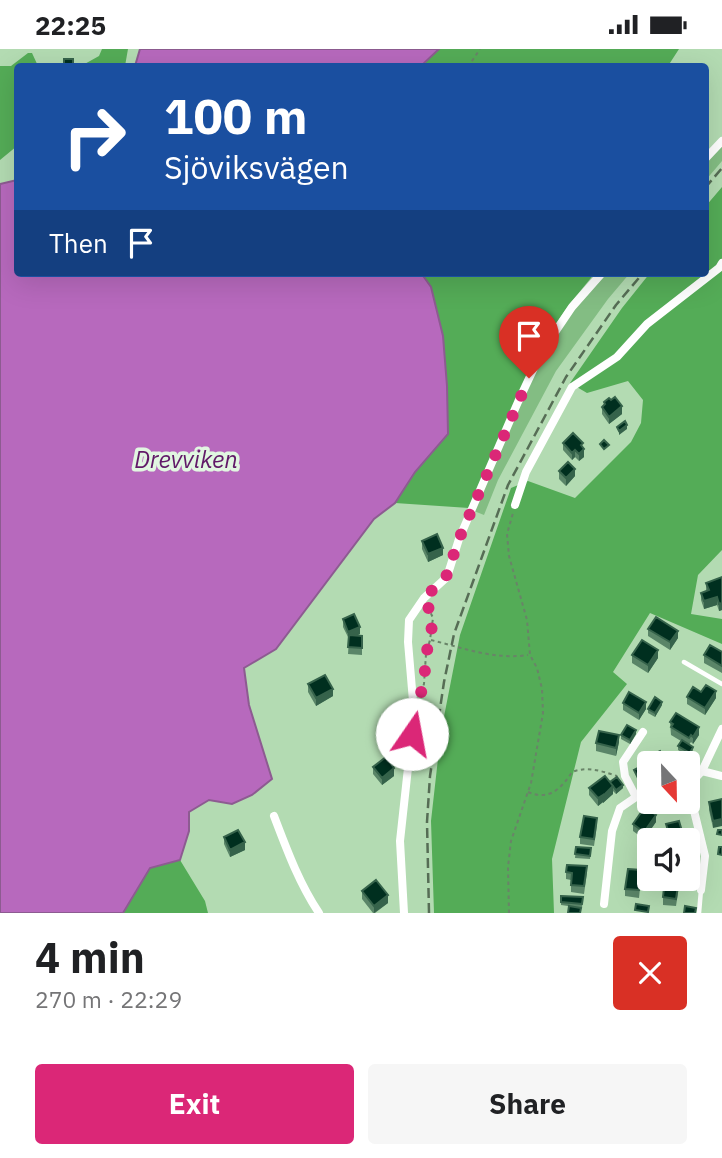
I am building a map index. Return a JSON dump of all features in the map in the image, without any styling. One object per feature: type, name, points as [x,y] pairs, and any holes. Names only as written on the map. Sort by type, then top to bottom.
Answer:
[{"type":"street","points":[[709,155],[722,141]]},
{"type":"street","points":[[709,276],[722,263]]},
{"type":"street","points":[[404,913],[400,841],[414,713],[408,642],[409,620],[424,598],[446,577],[459,539],[517,402],[541,353],[572,307],[598,277]]},
{"type":"street","points":[[515,505],[526,472],[572,387],[617,357],[647,324],[707,277]]},
{"type":"street","points":[[722,729],[702,771],[722,776]]},
{"type":"street","points":[[603,909],[612,831],[620,809],[636,797],[625,776],[624,762],[643,732]]},
{"type":"street","points":[[695,814],[705,856],[701,890]]},
{"type":"street","points":[[274,816],[300,881],[318,913]]},
{"type":"lane","points":[[684,662],[722,684]]},
{"type":"lane","points":[[699,913],[701,890]]},
{"type":"path","points":[[509,913],[508,867],[512,841],[528,792],[543,713],[542,689],[537,668],[530,655],[527,620],[509,556],[507,534],[515,505]]},
{"type":"path","points":[[421,694],[433,618],[424,598]]},
{"type":"path","points":[[430,640],[494,656],[530,655]]},
{"type":"path","points":[[528,792],[537,796],[550,793],[566,782],[572,772],[580,769],[593,768],[625,776]]},
{"type":"green space","points":[[102,49],[128,49],[126,63],[86,63],[99,56]]},
{"type":"green space","points":[[439,49],[679,49],[670,63],[425,63]]},
{"type":"green space","points":[[32,53],[37,63],[15,63]]},
{"type":"green space","points":[[14,64],[14,148],[0,160],[0,66]]},
{"type":"green space","points":[[722,146],[722,161],[709,176],[709,160]]},
{"type":"green space","points":[[722,187],[722,550],[698,575],[691,614],[722,619],[722,644],[650,613],[613,672],[627,684],[581,742],[552,859],[554,913],[434,913],[431,821],[441,732],[460,635],[511,488],[528,481],[575,498],[631,442],[641,423],[643,400],[628,381],[587,393],[570,383],[647,277],[709,277],[709,202]]},
{"type":"green space","points":[[424,277],[592,277],[537,351],[469,508],[395,503],[415,472],[448,434],[443,336],[431,287]]},
{"type":"green space","points":[[603,277],[627,277],[556,371],[498,480],[484,515],[474,511],[542,355],[575,309]]},
{"type":"green space","points":[[180,860],[205,901],[208,913],[123,913],[150,868]]},
{"type":"water","points":[[140,49],[439,49],[424,63],[136,63]]},
{"type":"water","name":"Drevviken","points":[[14,181],[14,277],[424,277],[431,287],[443,336],[448,434],[415,472],[395,503],[374,519],[276,649],[244,668],[249,705],[272,779],[252,795],[232,804],[209,800],[189,812],[189,831],[180,860],[150,868],[123,913],[0,913],[0,184]]},
{"type":"building","points":[[64,59],[73,59],[73,63],[64,63]]},
{"type":"building","points":[[615,397],[622,406],[609,417],[602,407],[609,398],[611,400]]},
{"type":"building","points":[[625,421],[627,425],[619,431],[617,427]]},
{"type":"building","points":[[573,433],[583,443],[581,445],[584,449],[579,454],[575,450],[572,453],[563,443]]},
{"type":"building","points":[[604,440],[609,445],[604,449],[600,444]]},
{"type":"building","points":[[568,462],[575,469],[566,478],[559,471]]},
{"type":"building","points":[[437,534],[443,548],[428,554],[422,541]]},
{"type":"building","points":[[722,577],[722,603],[719,604],[717,597],[704,601],[701,593],[709,590],[706,583]]},
{"type":"building","points":[[354,614],[360,627],[348,632],[343,619]]},
{"type":"building","points":[[656,617],[678,631],[670,642],[648,629]]},
{"type":"building","points":[[349,635],[362,636],[362,648],[348,647]]},
{"type":"building","points":[[642,640],[658,650],[648,665],[632,655]]},
{"type":"building","points":[[710,645],[722,652],[722,666],[704,655]]},
{"type":"building","points":[[325,675],[333,689],[316,698],[308,684]]},
{"type":"building","points":[[706,685],[716,691],[705,708],[687,697],[693,687],[701,692]]},
{"type":"building","points":[[629,692],[646,702],[639,713],[623,703]]},
{"type":"building","points":[[655,697],[662,702],[655,713],[648,709]]},
{"type":"building","points":[[676,713],[699,727],[693,737],[691,735],[689,738],[671,727],[673,724],[670,722]]},
{"type":"building","points":[[627,725],[636,730],[630,740],[621,735]]},
{"type":"building","points":[[599,731],[619,735],[616,748],[596,743]]},
{"type":"building","points":[[682,740],[693,747],[691,751],[687,751],[678,746]]},
{"type":"building","points":[[386,757],[394,768],[382,778],[373,767]]},
{"type":"building","points":[[605,776],[613,786],[598,798],[589,788]]},
{"type":"building","points":[[617,777],[623,785],[616,790],[610,782]]},
{"type":"building","points":[[722,799],[722,819],[713,821],[709,802]]},
{"type":"building","points":[[640,814],[656,815],[647,828],[638,828],[633,824]]},
{"type":"building","points":[[584,816],[597,818],[594,839],[580,837]]},
{"type":"building","points":[[679,821],[681,828],[667,828],[666,824]]},
{"type":"building","points":[[238,830],[245,842],[230,850],[224,837]]},
{"type":"building","points":[[576,847],[591,848],[590,856],[575,854]]},
{"type":"building","points":[[567,865],[587,866],[584,886],[571,885],[572,873],[566,872]]},
{"type":"building","points":[[628,869],[637,870],[637,890],[625,889]]},
{"type":"building","points":[[376,880],[388,895],[374,906],[362,891]]},
{"type":"building","points":[[664,891],[677,891],[676,899],[663,897]]},
{"type":"building","points":[[561,896],[583,897],[582,904],[561,902]]},
{"type":"building","points":[[636,904],[649,906],[648,912],[635,910]]},
{"type":"building","points":[[569,906],[581,908],[580,913],[568,913]]},
{"type":"building","points":[[685,906],[696,908],[695,913],[684,913]]},
{"type":"railway","points":[[709,183],[722,168]]},
{"type":"railway","points":[[429,913],[427,822],[430,776],[454,634],[508,485],[566,377],[616,305],[640,277]]},
{"type":"route","points":[[412,734],[414,713],[424,684],[433,618],[424,598],[446,577],[459,539],[529,378]]}]
